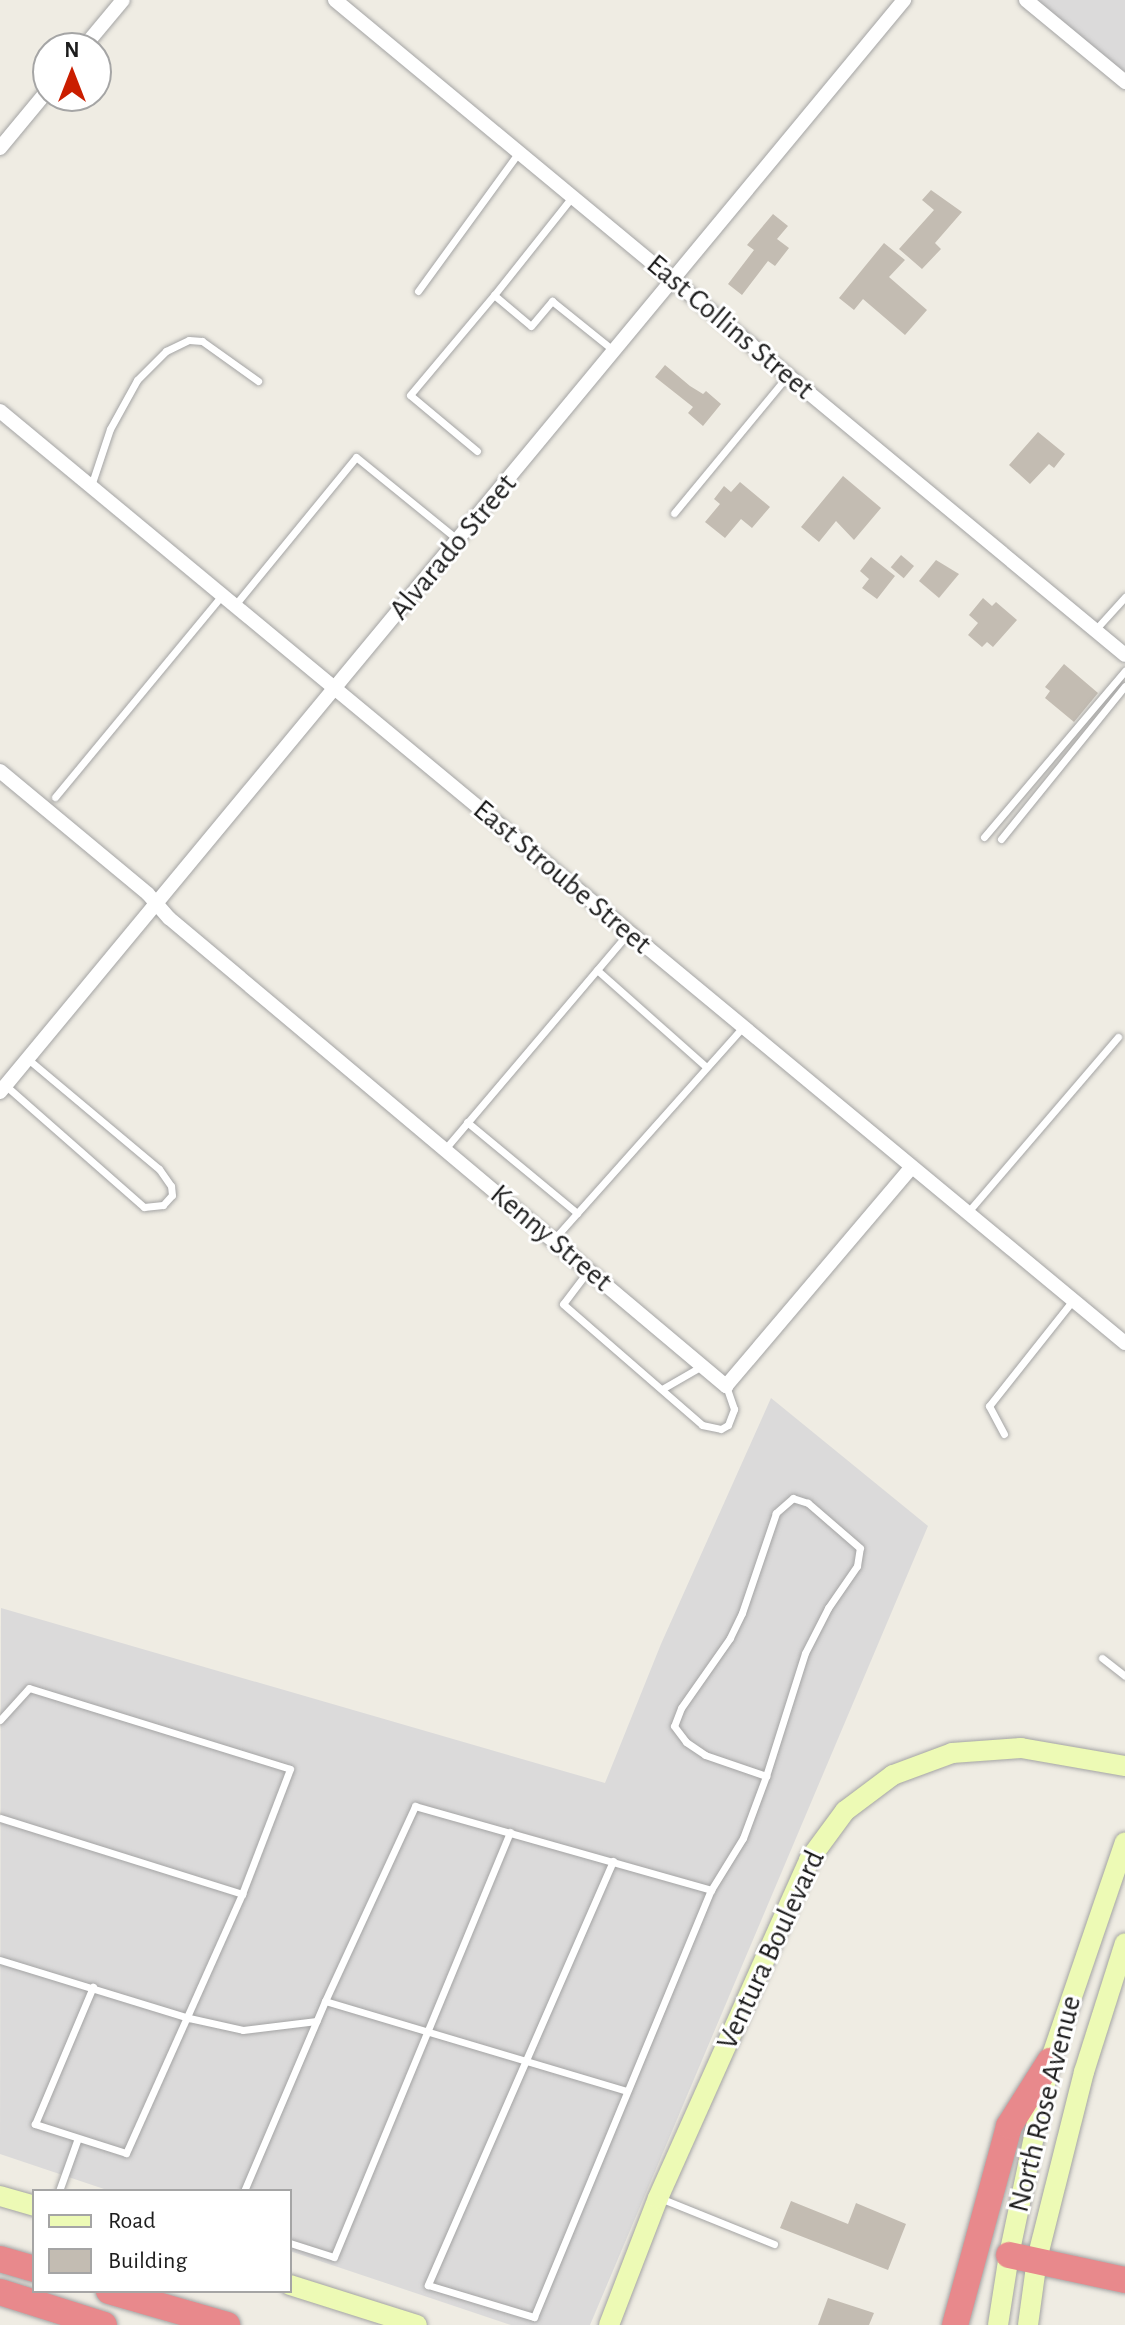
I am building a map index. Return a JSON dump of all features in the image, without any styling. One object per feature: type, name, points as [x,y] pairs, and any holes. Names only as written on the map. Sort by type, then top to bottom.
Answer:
[{"type":"highway","points":[[955,2325],[1009,2126],[1050,2061]]},
{"type":"highway","points":[[1009,2255],[1125,2280]]},
{"type":"highway","points":[[0,2259],[32,2268]]},
{"type":"highway","points":[[0,2292],[104,2325]]},
{"type":"highway","points":[[116,2293],[227,2325]]},
{"type":"street","points":[[96,32],[123,0]]},
{"type":"street","name":"East Collins Street","points":[[335,0],[1125,655]]},
{"type":"street","name":"Alvarado Street","points":[[3,1088],[904,0]]},
{"type":"street","points":[[1026,0],[1125,82]]},
{"type":"street","points":[[0,148],[32,109]]},
{"type":"street","name":"East Stroube Street","points":[[0,411],[1125,1343]]},
{"type":"street","name":"Kenny Street","points":[[0,771],[726,1386]]},
{"type":"street","points":[[726,1386],[912,1167]]},
{"type":"street","name":"Ventura Boulevard","points":[[609,2325],[658,2198],[809,1860],[845,1811],[893,1775],[952,1753],[1021,1748],[1125,1766]]},
{"type":"street","name":"North Rose Avenue","points":[[998,2325],[1009,2255],[1050,2061],[1125,1842]]},
{"type":"street","name":"North Rose Avenue","points":[[1028,2325],[1037,2259],[1084,2072],[1125,1943]]},
{"type":"street","points":[[0,2196],[32,2205]]},
{"type":"street","points":[[292,2286],[417,2325]]},
{"type":"lane","points":[[418,291],[442,253],[519,152]]},
{"type":"lane","points":[[477,451],[410,395],[572,197]]},
{"type":"lane","points":[[494,295],[531,326],[552,301],[615,351]]},
{"type":"lane","points":[[91,486],[110,429],[137,380],[166,351],[189,340],[202,341],[258,381]]},
{"type":"lane","points":[[674,513],[788,375]]},
{"type":"lane","points":[[235,605],[356,457],[458,541]]},
{"type":"lane","points":[[55,797],[222,595]]},
{"type":"lane","points":[[1095,630],[1125,597]]},
{"type":"lane","points":[[984,837],[1125,671]]},
{"type":"lane","points":[[1001,839],[1125,686]]},
{"type":"lane","points":[[445,1149],[629,932]]},
{"type":"lane","points":[[597,970],[705,1066]]},
{"type":"lane","points":[[554,1239],[705,1066],[743,1027]]},
{"type":"lane","points":[[967,1213],[1118,1037]]},
{"type":"lane","points":[[3,1088],[144,1207],[163,1205],[172,1195],[171,1186],[159,1169],[27,1059]]},
{"type":"lane","points":[[467,1122],[577,1213]]},
{"type":"lane","points":[[589,1269],[563,1304],[702,1425],[721,1429],[728,1425],[734,1409],[726,1386]]},
{"type":"lane","points":[[1004,1434],[989,1406],[1073,1300]]},
{"type":"lane","points":[[662,1389],[702,1366]]},
{"type":"lane","points":[[613,1861],[428,2285],[534,2317],[711,1890],[743,1838],[766,1776],[805,1653],[828,1608],[857,1566],[860,1548],[808,1503],[793,1498],[776,1513],[742,1613],[730,1638],[681,1708],[674,1726],[686,1742],[705,1755],[766,1776]]},
{"type":"lane","points":[[1102,1658],[1125,1676]]},
{"type":"lane","points":[[0,1720],[29,1688],[290,1769],[242,1894],[126,2153],[35,2124],[93,1987]]},
{"type":"lane","points":[[245,2189],[316,2021],[415,1806],[711,1890]]},
{"type":"lane","points":[[0,1818],[242,1894]]},
{"type":"lane","points":[[292,2244],[334,2257],[510,1832]]},
{"type":"lane","points":[[0,1960],[189,2018],[243,2030],[316,2021]]},
{"type":"lane","points":[[325,2001],[627,2091]]},
{"type":"lane","points":[[60,2189],[78,2138]]},
{"type":"lane","points":[[658,2198],[774,2244]]},
{"type":"shaded area","points":[[1026,0],[1125,0],[1125,82]]},
{"type":"shaded area","points":[[771,1398],[928,1526],[590,2325],[511,2325],[292,2252],[292,2189],[104,2189],[0,2154],[1,1608],[605,1783],[661,1644]]},
{"type":"building","points":[[931,190],[962,212],[935,243],[941,249],[922,269],[899,249],[934,210],[922,200]]},
{"type":"building","points":[[773,214],[788,226],[777,239],[789,248],[775,266],[768,261],[742,295],[728,284],[754,250],[747,245]]},
{"type":"building","points":[[884,243],[905,260],[889,277],[927,310],[905,335],[863,299],[854,310],[839,298]]},
{"type":"building","points":[[665,365],[690,386],[703,394],[706,391],[721,404],[703,426],[688,413],[693,407],[655,377]]},
{"type":"building","points":[[1038,432],[1065,454],[1054,468],[1049,464],[1030,484],[1009,465]]},
{"type":"building","points":[[843,476],[881,508],[854,540],[836,521],[819,542],[801,527]]},
{"type":"building","points":[[740,482],[770,507],[752,528],[741,519],[725,538],[705,522],[720,504],[714,499],[724,486],[731,492]]},
{"type":"building","points":[[901,555],[914,566],[904,578],[891,567]]},
{"type":"building","points":[[871,557],[895,576],[877,599],[862,588],[869,579],[860,571]]},
{"type":"building","points":[[936,560],[959,574],[939,598],[919,581]]},
{"type":"building","points":[[983,598],[992,606],[996,602],[1017,620],[993,647],[987,642],[982,647],[968,635],[978,623],[969,615]]},
{"type":"building","points":[[1064,664],[1098,693],[1074,722],[1045,698],[1050,691],[1045,687]]},
{"type":"building","points":[[791,2201],[848,2224],[856,2203],[906,2224],[888,2270],[780,2228]]},
{"type":"building","points":[[828,2298],[874,2313],[869,2325],[818,2325]]}]
